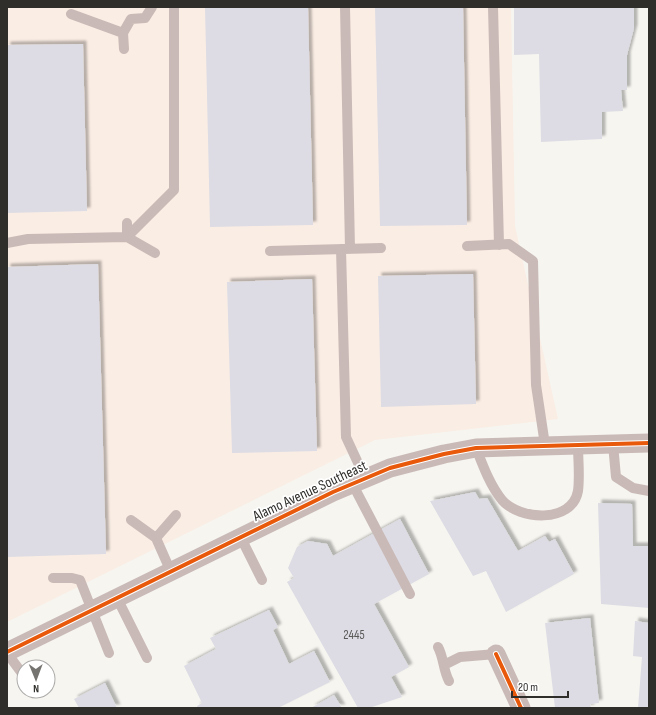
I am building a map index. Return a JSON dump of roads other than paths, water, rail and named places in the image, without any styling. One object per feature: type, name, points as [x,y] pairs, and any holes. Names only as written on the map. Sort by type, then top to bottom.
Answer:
[{"type":"street","name":"Alamo Avenue Southeast","points":[[7,652],[358,480],[390,468],[444,454],[476,448],[545,445],[649,444]]},
{"type":"street","points":[[496,654],[521,708]]},
{"type":"lane","points":[[124,49],[123,33],[131,19],[145,18],[152,7]]},
{"type":"lane","points":[[127,237],[174,190],[174,7]]},
{"type":"lane","points":[[345,7],[346,437],[358,480],[410,594]]},
{"type":"lane","points":[[494,7],[499,245]]},
{"type":"lane","points":[[71,14],[123,33]]},
{"type":"lane","points":[[127,223],[127,237]]},
{"type":"lane","points":[[7,243],[28,239],[127,237],[155,253]]},
{"type":"lane","points":[[467,246],[509,244],[533,261],[536,385],[545,445]]},
{"type":"lane","points":[[270,251],[381,248]]},
{"type":"lane","points":[[614,444],[616,477],[632,488],[649,491]]},
{"type":"lane","points":[[476,448],[489,478],[503,500],[516,510],[539,515],[561,513],[572,503],[578,491],[578,445]]},
{"type":"lane","points":[[156,538],[176,515]]},
{"type":"lane","points":[[131,520],[156,538],[171,572]]},
{"type":"lane","points":[[241,538],[262,580]]},
{"type":"lane","points":[[52,578],[72,578],[80,580],[109,653]]},
{"type":"lane","points":[[117,598],[147,658]]},
{"type":"lane","points":[[438,647],[442,655],[449,681]]},
{"type":"lane","points":[[7,652],[16,665]]},
{"type":"lane","points":[[444,665],[460,657],[496,654]]}]
